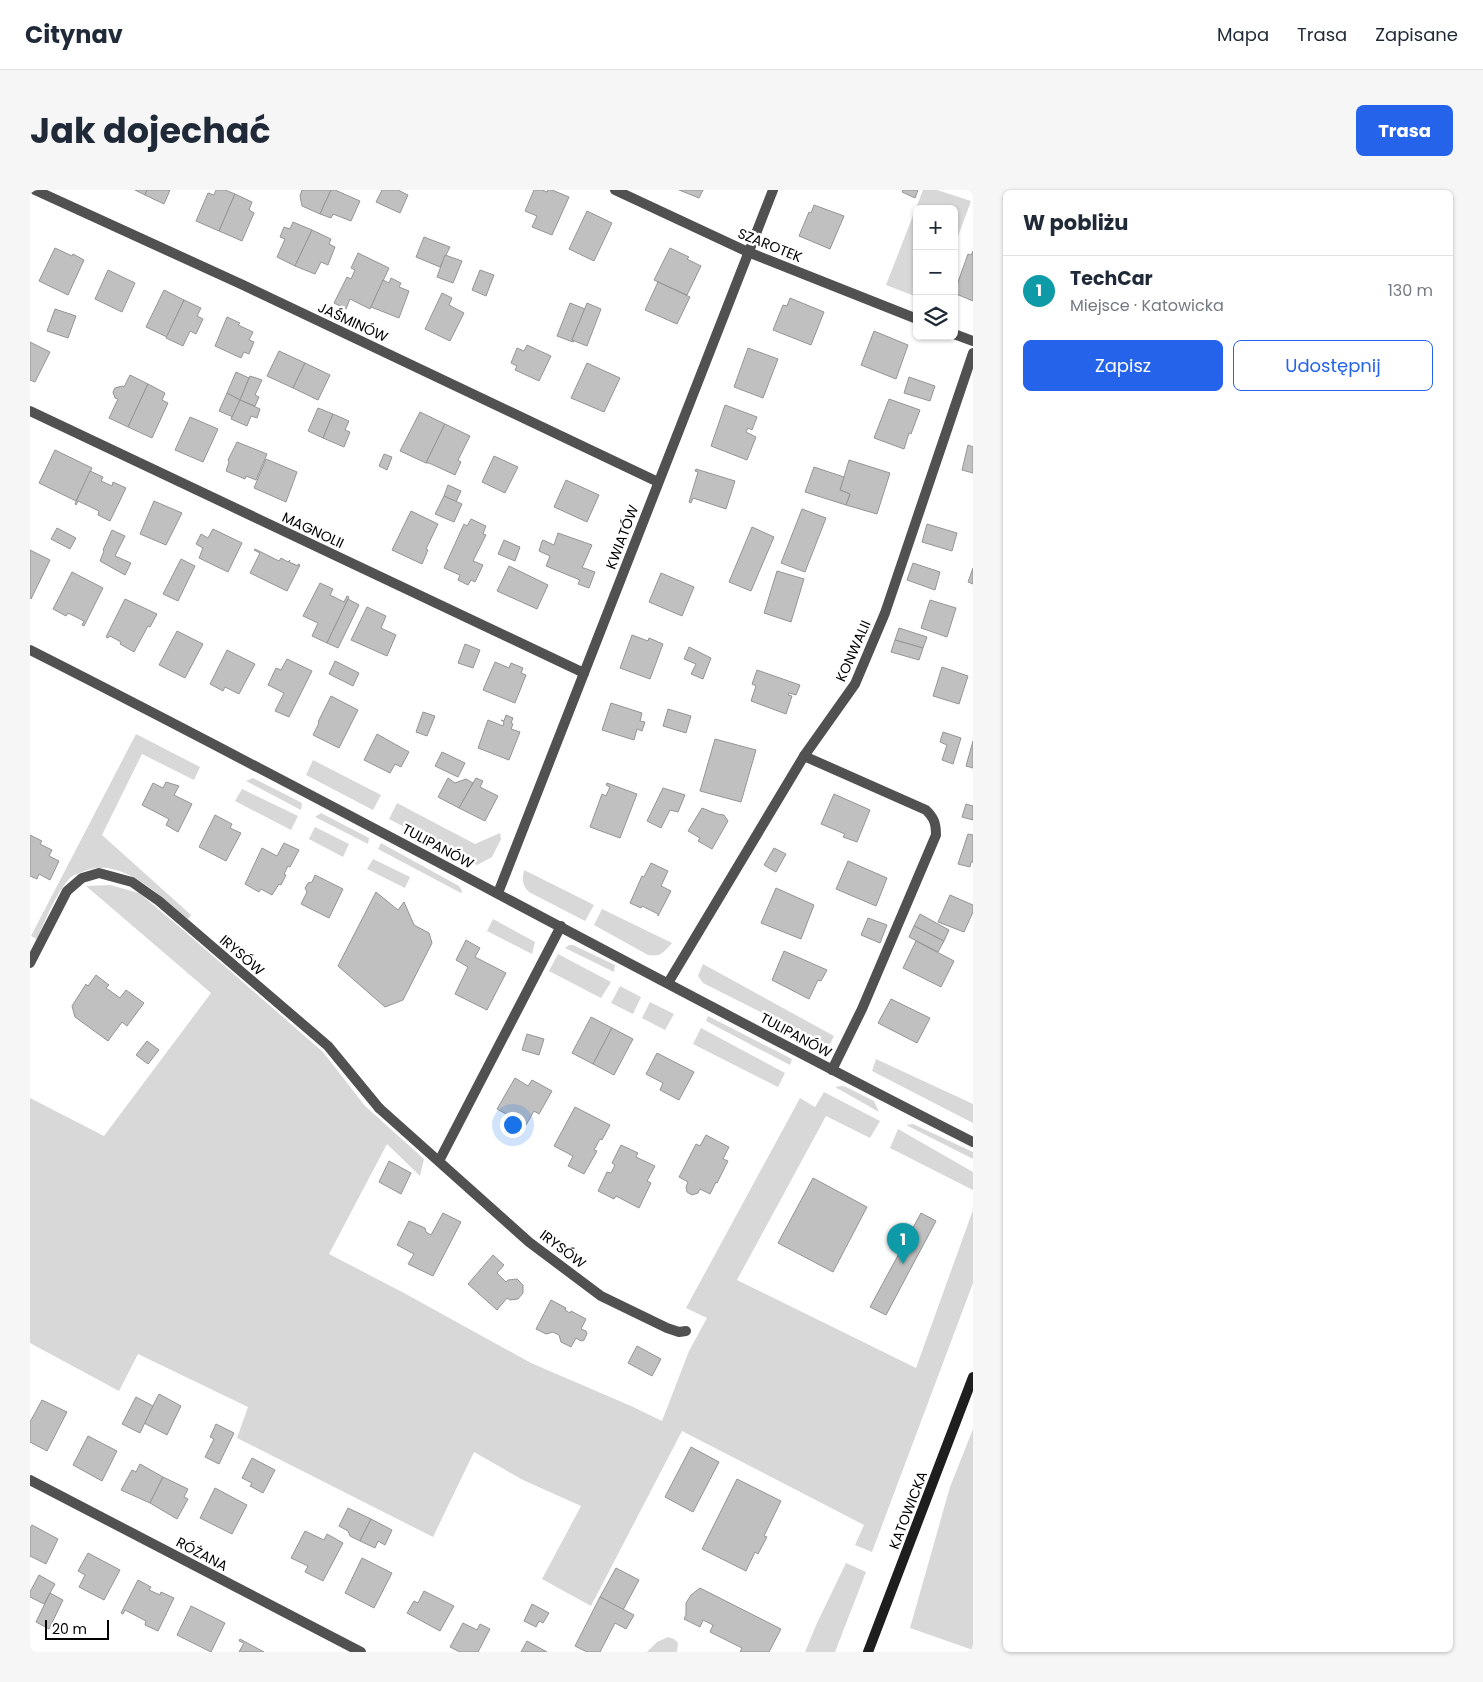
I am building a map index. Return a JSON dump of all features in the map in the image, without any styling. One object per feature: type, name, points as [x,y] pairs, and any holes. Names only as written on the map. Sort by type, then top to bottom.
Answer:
[{"type":"main road","name":"KATOWICKA","points":[[868,1652],[973,1377]]},
{"type":"street","name":"JAŚMINÓW","points":[[35,190],[244,285],[658,482]]},
{"type":"street","name":"SZAROTEK","points":[[615,190],[748,252],[913,317]]},
{"type":"street","name":"KWIATÓW","points":[[498,893],[773,190]]},
{"type":"street","points":[[958,335],[973,341]]},
{"type":"street","name":"KONWALII","points":[[668,983],[804,756],[855,684],[885,613],[973,353]]},
{"type":"street","name":"MAGNOLII","points":[[30,411],[584,674]]},
{"type":"street","name":"TULIPANÓW","points":[[30,650],[973,1142]]},
{"type":"street","name":"TULIPANÓW","points":[[804,756],[926,810],[933,817],[936,825],[936,835],[862,1009],[832,1070]]},
{"type":"street","name":"IRYSÓW","points":[[30,964],[67,891],[82,878],[98,873],[132,882],[159,902],[328,1046],[379,1108],[529,1242],[601,1296],[668,1328],[680,1332],[686,1331]]},
{"type":"street","points":[[439,1162],[561,926]]},
{"type":"street","name":"RÓŻANA","points":[[30,1480],[361,1652]]},
{"type":"shaded area","points":[[923,190],[937,190],[971,201],[958,236],[958,205],[917,205]]},
{"type":"shaded area","points":[[913,216],[913,295],[886,285]]},
{"type":"shaded area","points":[[136,734],[200,767],[194,780],[142,754],[102,835],[191,915],[188,919],[153,890],[125,873],[111,869],[96,868],[70,878],[55,900],[37,939],[31,936]]},
{"type":"shaded area","points":[[313,760],[381,795],[373,810],[306,775]]},
{"type":"shaded area","points":[[253,778],[302,803],[301,810],[246,781]]},
{"type":"shaded area","points":[[242,789],[298,816],[291,830],[235,801]]},
{"type":"shaded area","points":[[397,803],[475,844],[500,833],[501,839],[492,857],[477,865],[389,819]]},
{"type":"shaded area","points":[[321,813],[369,838],[368,844],[315,817]]},
{"type":"shaded area","points":[[315,827],[349,844],[343,857],[309,839]]},
{"type":"shaded area","points":[[381,843],[459,886],[462,891],[461,893],[378,849]]},
{"type":"shaded area","points":[[373,859],[410,877],[405,888],[367,869]]},
{"type":"shaded area","points":[[524,870],[594,905],[585,921],[529,892],[523,882]]},
{"type":"shaded area","points":[[110,885],[139,893],[323,1052],[365,1106],[424,1159],[420,1176],[387,1144],[329,1254],[531,1363],[662,1421],[689,1351],[707,1318],[686,1308],[800,1098],[815,1107],[824,1092],[880,1121],[870,1138],[826,1116],[737,1280],[916,1368],[973,1210],[973,1283],[872,1552],[855,1545],[864,1525],[682,1431],[591,1606],[542,1579],[581,1506],[523,1480],[474,1452],[433,1537],[237,1438],[248,1407],[138,1354],[119,1391],[30,1343],[30,1098],[104,1136],[211,993],[86,886]]},
{"type":"shaded area","points":[[602,909],[672,943],[662,954],[648,955],[594,925]]},
{"type":"shaded area","points":[[493,919],[535,942],[532,954],[487,931]]},
{"type":"shaded area","points":[[573,945],[615,965],[614,972],[565,948]]},
{"type":"shaded area","points":[[558,954],[611,982],[601,998],[549,971]]},
{"type":"shaded area","points":[[703,964],[834,1036],[830,1044],[822,1043],[703,983],[698,976]]},
{"type":"shaded area","points":[[620,986],[641,997],[633,1014],[611,1003]]},
{"type":"shaded area","points":[[650,1002],[674,1014],[665,1030],[642,1018]]},
{"type":"shaded area","points":[[708,1016],[792,1059],[790,1065],[706,1021]]},
{"type":"shaded area","points":[[701,1028],[785,1073],[778,1087],[693,1044]]},
{"type":"shaded area","points":[[876,1059],[973,1104],[973,1123],[872,1071]]},
{"type":"shaded area","points":[[841,1086],[874,1101],[879,1112],[835,1087]]},
{"type":"shaded area","points":[[913,1124],[973,1152],[973,1159],[906,1125]]},
{"type":"shaded area","points":[[898,1129],[973,1172],[973,1190],[890,1148]]},
{"type":"shaded area","points":[[973,1429],[973,1650],[910,1628],[950,1487]]},
{"type":"shaded area","points":[[846,1563],[866,1572],[835,1652],[805,1652],[817,1623]]},
{"type":"shaded area","points":[[668,1637],[678,1643],[677,1652],[647,1652],[657,1642]]},
{"type":"building","points":[[135,190],[147,190],[145,195]]},
{"type":"building","points":[[147,190],[170,190],[164,204],[145,195]]},
{"type":"building","points":[[216,190],[225,190],[235,194],[219,231],[196,221],[208,193],[214,195]]},
{"type":"building","points":[[302,190],[331,190],[320,214],[302,206],[300,196]]},
{"type":"building","points":[[331,190],[360,201],[351,221],[333,214],[331,218],[320,214]]},
{"type":"building","points":[[382,190],[398,190],[408,195],[400,213],[376,202]]},
{"type":"building","points":[[534,190],[547,192],[552,190],[569,197],[552,235],[532,227],[537,216],[525,211]]},
{"type":"building","points":[[679,190],[703,190],[699,198]]},
{"type":"building","points":[[903,190],[918,190],[915,198],[902,192]]},
{"type":"building","points":[[235,194],[252,202],[249,210],[254,213],[242,241],[219,231]]},
{"type":"building","points":[[814,205],[844,216],[830,249],[799,236]]},
{"type":"building","points":[[587,211],[612,223],[594,261],[569,249]]},
{"type":"building","points":[[293,222],[312,230],[295,266],[277,257],[285,239],[280,237],[284,227],[290,229]]},
{"type":"building","points":[[312,230],[331,239],[329,244],[335,247],[328,265],[321,262],[315,274],[295,266]]},
{"type":"building","points":[[424,237],[450,247],[440,267],[416,257]]},
{"type":"building","points":[[55,248],[84,260],[68,295],[39,281]]},
{"type":"building","points":[[670,248],[689,257],[687,259],[701,266],[687,295],[654,280]]},
{"type":"building","points":[[973,251],[973,301],[958,295],[958,282],[968,254],[971,255]]},
{"type":"building","points":[[358,253],[389,268],[370,309],[350,299],[346,309],[334,303],[347,277],[351,279],[355,270],[351,268]]},
{"type":"building","points":[[445,255],[462,261],[453,283],[437,277]]},
{"type":"building","points":[[108,270],[135,283],[122,312],[95,299]]},
{"type":"building","points":[[480,270],[494,275],[486,296],[472,290]]},
{"type":"building","points":[[391,278],[401,283],[399,287],[409,291],[399,318],[371,307],[383,280],[389,283]]},
{"type":"building","points":[[658,282],[690,297],[677,324],[645,310]]},
{"type":"building","points":[[164,290],[184,300],[167,337],[146,327]]},
{"type":"building","points":[[442,293],[452,298],[449,305],[464,313],[450,341],[425,329]]},
{"type":"building","points":[[790,298],[824,312],[811,345],[773,330],[783,305],[787,306]]},
{"type":"building","points":[[184,300],[201,308],[197,316],[203,319],[196,334],[190,331],[183,346],[166,338]]},
{"type":"building","points":[[570,303],[585,309],[572,340],[573,342],[557,336]]},
{"type":"building","points":[[587,303],[601,309],[587,346],[572,340]]},
{"type":"building","points":[[55,309],[76,316],[68,338],[47,331]]},
{"type":"building","points":[[227,317],[253,332],[249,340],[254,342],[249,354],[244,352],[241,358],[215,346]]},
{"type":"building","points":[[874,331],[908,345],[896,379],[861,365]]},
{"type":"building","points":[[30,342],[50,352],[35,382],[30,380]]},
{"type":"building","points":[[527,345],[551,356],[539,381],[515,370],[517,366],[511,363],[517,348],[524,351]]},
{"type":"building","points":[[748,348],[778,359],[763,398],[734,387]]},
{"type":"building","points":[[279,351],[305,363],[293,388],[267,376]]},
{"type":"building","points":[[305,363],[330,375],[318,400],[293,388]]},
{"type":"building","points":[[587,363],[620,378],[604,412],[571,398]]},
{"type":"building","points":[[236,372],[249,378],[240,400],[227,393]]},
{"type":"building","points":[[130,375],[148,384],[128,427],[109,418],[118,399],[115,398],[113,392],[115,388],[124,387]]},
{"type":"building","points":[[250,376],[262,380],[255,395],[259,397],[255,406],[240,400]]},
{"type":"building","points":[[909,377],[935,386],[930,401],[904,393]]},
{"type":"building","points":[[148,384],[165,393],[162,400],[168,403],[152,438],[128,427]]},
{"type":"building","points":[[227,393],[240,400],[233,417],[219,411]]},
{"type":"building","points":[[889,399],[920,410],[904,449],[874,438]]},
{"type":"building","points":[[240,400],[260,409],[257,418],[251,416],[247,426],[231,419]]},
{"type":"building","points":[[725,405],[757,417],[752,430],[748,428],[746,432],[756,437],[747,460],[711,446]]},
{"type":"building","points":[[318,408],[333,414],[323,438],[308,431]]},
{"type":"building","points":[[420,412],[445,424],[426,463],[400,451]]},
{"type":"building","points":[[333,414],[349,421],[345,430],[350,432],[344,447],[323,438]]},
{"type":"building","points":[[190,417],[218,429],[203,462],[175,450]]},
{"type":"building","points":[[445,424],[470,436],[458,460],[461,462],[455,475],[426,463]]},
{"type":"building","points":[[237,442],[267,454],[256,480],[246,476],[245,479],[226,471],[228,460]]},
{"type":"building","points":[[968,445],[973,447],[973,473],[962,470]]},
{"type":"building","points":[[55,450],[92,468],[76,501],[39,483]]},
{"type":"building","points":[[384,454],[392,457],[387,470],[379,466]]},
{"type":"building","points":[[494,456],[518,467],[505,493],[482,482]]},
{"type":"building","points":[[266,459],[297,472],[286,502],[254,488]]},
{"type":"building","points":[[849,460],[890,473],[877,514],[846,505],[850,494],[840,490]]},
{"type":"building","points":[[814,467],[844,477],[840,490],[850,494],[846,505],[805,492]]},
{"type":"building","points":[[696,469],[735,481],[726,509],[693,498],[691,503],[689,502],[698,472],[695,471]]},
{"type":"building","points":[[90,471],[103,477],[101,481],[112,486],[113,482],[126,488],[110,521],[98,515],[99,511],[78,501],[75,504]]},
{"type":"building","points":[[566,480],[599,495],[587,522],[554,507]]},
{"type":"building","points":[[448,485],[461,491],[456,502],[444,496]]},
{"type":"building","points":[[444,496],[462,504],[454,522],[435,514]]},
{"type":"building","points":[[154,501],[182,513],[166,545],[140,534]]},
{"type":"building","points":[[802,509],[826,518],[805,572],[781,563]]},
{"type":"building","points":[[411,511],[438,524],[426,549],[428,550],[422,564],[392,550]]},
{"type":"building","points":[[471,519],[486,526],[483,534],[486,535],[473,561],[483,565],[475,582],[471,580],[468,585],[458,580],[460,575],[444,568],[464,524],[467,526]]},
{"type":"building","points":[[927,524],[957,533],[952,551],[922,542]]},
{"type":"building","points":[[752,527],[774,537],[751,591],[729,582]]},
{"type":"building","points":[[57,528],[76,538],[70,549],[51,539]]},
{"type":"building","points":[[213,529],[242,543],[228,572],[199,558],[203,548],[196,544],[201,534],[208,538]]},
{"type":"building","points":[[112,530],[125,536],[115,556],[131,563],[125,575],[100,561]]},
{"type":"building","points":[[558,533],[592,545],[582,568],[595,572],[589,588],[578,584],[580,580],[546,566],[550,556],[539,551],[542,541],[554,545]]},
{"type":"building","points":[[504,540],[520,547],[515,561],[498,554]]},
{"type":"building","points":[[255,549],[279,561],[281,558],[288,562],[290,560],[289,562],[298,566],[298,564],[300,565],[287,591],[250,573],[260,553]]},
{"type":"building","points":[[30,550],[50,560],[31,599],[30,598]]},
{"type":"building","points":[[181,559],[195,566],[178,601],[163,594]]},
{"type":"building","points":[[913,563],[940,572],[935,590],[907,580]]},
{"type":"building","points":[[509,566],[548,585],[537,609],[497,591]]},
{"type":"building","points":[[973,568],[973,584],[968,582]]},
{"type":"building","points":[[777,571],[804,579],[791,622],[764,613]]},
{"type":"building","points":[[72,572],[103,588],[84,626],[82,625],[84,621],[68,613],[66,616],[53,609]]},
{"type":"building","points":[[661,573],[694,587],[682,616],[649,602]]},
{"type":"building","points":[[320,583],[333,589],[330,595],[344,602],[347,596],[349,597],[327,643],[312,636],[318,623],[303,616]]},
{"type":"building","points":[[125,599],[157,614],[134,652],[110,636],[106,637]]},
{"type":"building","points":[[348,599],[359,605],[338,648],[327,643]]},
{"type":"building","points":[[930,600],[956,608],[947,637],[921,628]]},
{"type":"building","points":[[367,607],[386,616],[381,628],[396,635],[387,656],[351,640]]},
{"type":"building","points":[[899,628],[927,637],[923,648],[895,640]]},
{"type":"building","points":[[177,631],[203,644],[185,678],[159,665]]},
{"type":"building","points":[[632,635],[648,641],[649,638],[663,644],[650,679],[620,668]]},
{"type":"building","points":[[895,640],[923,648],[919,660],[891,652]]},
{"type":"building","points":[[465,644],[480,650],[473,668],[458,663]]},
{"type":"building","points":[[689,647],[711,658],[703,679],[691,674],[696,664],[684,659]]},
{"type":"building","points":[[227,650],[255,664],[239,694],[225,687],[223,691],[210,684]]},
{"type":"building","points":[[287,659],[312,671],[289,717],[275,711],[284,693],[268,685],[276,668],[281,670]]},
{"type":"building","points":[[335,661],[359,673],[353,686],[329,674]]},
{"type":"building","points":[[495,662],[509,668],[511,663],[523,668],[521,673],[526,675],[515,703],[483,690]]},
{"type":"building","points":[[942,667],[968,676],[959,704],[933,696]]},
{"type":"building","points":[[757,670],[800,685],[796,695],[789,693],[788,695],[792,696],[786,714],[751,701],[756,686],[752,684]]},
{"type":"building","points":[[331,696],[358,710],[339,748],[313,735]]},
{"type":"building","points":[[611,703],[642,713],[640,721],[645,722],[642,731],[637,729],[634,740],[602,730]]},
{"type":"building","points":[[668,709],[691,716],[686,733],[663,726]]},
{"type":"building","points":[[423,712],[435,716],[427,736],[416,732]]},
{"type":"building","points":[[506,715],[513,718],[511,729],[520,732],[509,760],[478,748],[488,720],[503,726],[504,722],[501,720],[504,721]]},
{"type":"building","points":[[943,732],[961,738],[953,764],[942,760],[947,745],[940,742]]},
{"type":"building","points":[[377,734],[409,752],[401,767],[395,764],[390,773],[364,760]]},
{"type":"building","points":[[715,739],[756,750],[741,802],[700,791]]},
{"type":"building","points":[[973,741],[973,768],[966,766]]},
{"type":"building","points":[[442,752],[465,763],[458,777],[435,766]]},
{"type":"building","points":[[448,778],[455,783],[466,779],[473,783],[459,808],[438,797]]},
{"type":"building","points":[[476,778],[483,781],[480,787],[498,796],[485,821],[459,808]]},
{"type":"building","points":[[166,782],[179,786],[174,795],[192,804],[178,832],[166,825],[169,819],[142,805],[153,783],[163,788]]},
{"type":"building","points":[[607,783],[637,794],[620,838],[590,827],[602,794],[606,796],[610,787],[606,785]]},
{"type":"building","points":[[663,788],[685,795],[678,812],[670,810],[661,828],[647,821]]},
{"type":"building","points":[[834,794],[870,810],[857,842],[843,837],[845,834],[821,824]]},
{"type":"building","points":[[966,804],[973,806],[973,820],[962,817]]},
{"type":"building","points":[[702,808],[724,815],[728,821],[712,849],[698,841],[700,838],[688,831]]},
{"type":"building","points":[[215,815],[232,824],[230,828],[241,833],[226,861],[199,847]]},
{"type":"building","points":[[968,834],[973,835],[973,862],[971,862],[970,867],[958,864]]},
{"type":"building","points":[[30,835],[42,841],[40,844],[52,850],[49,856],[59,861],[50,880],[39,874],[37,879],[30,876]]},
{"type":"building","points":[[284,843],[299,850],[290,867],[288,866],[281,885],[279,884],[272,895],[261,889],[259,892],[245,884],[262,848],[277,856]]},
{"type":"building","points":[[774,848],[786,854],[776,872],[764,865]]},
{"type":"building","points":[[848,861],[887,878],[876,906],[836,889]]},
{"type":"building","points":[[651,863],[668,871],[661,886],[671,891],[658,916],[658,914],[642,906],[641,908],[630,903],[642,876],[644,877]]},
{"type":"building","points":[[315,875],[343,889],[329,918],[301,904],[307,892],[305,888],[308,883],[312,882]]},
{"type":"building","points":[[776,888],[814,905],[801,939],[761,923]]},
{"type":"building","points":[[376,892],[398,910],[404,902],[414,925],[429,933],[432,943],[403,1000],[385,1007],[338,966]]},
{"type":"building","points":[[950,895],[973,905],[973,912],[964,932],[938,922]]},
{"type":"building","points":[[920,914],[949,930],[944,941],[914,926]]},
{"type":"building","points":[[868,918],[887,925],[880,943],[861,935]]},
{"type":"building","points":[[914,926],[944,941],[938,952],[909,937]]},
{"type":"building","points":[[466,940],[480,948],[475,957],[506,973],[487,1010],[455,994],[468,967],[456,960]]},
{"type":"building","points":[[916,941],[954,961],[941,987],[903,968]]},
{"type":"building","points":[[784,951],[827,970],[821,981],[818,980],[809,999],[772,980]]},
{"type":"building","points":[[96,975],[109,985],[106,988],[120,998],[126,990],[144,1003],[127,1026],[122,1022],[108,1041],[75,1017],[72,1006],[86,984],[88,986]]},
{"type":"building","points":[[891,999],[930,1018],[917,1043],[878,1023]]},
{"type":"building","points":[[591,1017],[612,1028],[593,1064],[572,1053]]},
{"type":"building","points":[[612,1028],[633,1039],[614,1075],[593,1064]]},
{"type":"building","points":[[527,1034],[544,1039],[539,1055],[522,1050]]},
{"type":"building","points":[[147,1041],[159,1050],[148,1064],[136,1055]]},
{"type":"building","points":[[657,1053],[694,1072],[679,1100],[660,1090],[663,1083],[646,1074]]},
{"type":"building","points":[[515,1078],[528,1086],[532,1080],[552,1091],[539,1114],[534,1111],[526,1125],[497,1109]]},
{"type":"building","points":[[575,1107],[610,1125],[594,1150],[597,1151],[584,1174],[568,1166],[573,1156],[554,1146]]},
{"type":"building","points":[[706,1135],[729,1147],[723,1159],[728,1161],[710,1194],[700,1189],[698,1193],[692,1195],[687,1192],[688,1182],[679,1177],[696,1144],[700,1146]]},
{"type":"building","points":[[621,1145],[638,1153],[636,1157],[655,1166],[647,1181],[651,1183],[639,1208],[616,1196],[614,1199],[598,1191],[607,1172],[611,1173],[615,1165],[612,1163]]},
{"type":"building","points":[[389,1161],[411,1173],[401,1194],[379,1182]]},
{"type":"building","points":[[813,1178],[867,1207],[833,1272],[778,1243]]},
{"type":"building","points":[[443,1213],[461,1222],[433,1276],[408,1264],[414,1254],[397,1245],[409,1221],[425,1228],[426,1232],[431,1235]]},
{"type":"building","points":[[921,1213],[936,1221],[886,1315],[870,1307]]},
{"type":"building","points":[[493,1255],[504,1265],[497,1273],[506,1282],[517,1279],[523,1285],[523,1293],[518,1299],[510,1300],[507,1298],[497,1310],[468,1284]]},
{"type":"building","points":[[551,1300],[566,1308],[565,1310],[570,1313],[571,1311],[586,1319],[581,1329],[586,1331],[587,1334],[584,1340],[581,1341],[576,1338],[571,1347],[561,1342],[559,1335],[553,1332],[546,1334],[536,1329]]},
{"type":"building","points":[[637,1346],[661,1359],[652,1376],[628,1363]]},
{"type":"building","points":[[159,1394],[181,1406],[167,1435],[144,1423]]},
{"type":"building","points":[[136,1397],[153,1406],[140,1433],[122,1424]]},
{"type":"building","points":[[42,1400],[67,1412],[47,1451],[30,1442],[30,1422]]},
{"type":"building","points":[[216,1424],[234,1433],[219,1464],[205,1457],[214,1439],[210,1437]]},
{"type":"building","points":[[88,1436],[117,1451],[102,1481],[73,1465]]},
{"type":"building","points":[[691,1447],[719,1462],[693,1512],[665,1497]]},
{"type":"building","points":[[252,1458],[275,1470],[263,1493],[250,1486],[252,1483],[242,1478]]},
{"type":"building","points":[[140,1464],[163,1477],[150,1503],[121,1490],[132,1470],[136,1472]]},
{"type":"building","points":[[163,1477],[188,1489],[184,1497],[188,1499],[177,1519],[150,1503]]},
{"type":"building","points":[[737,1479],[781,1501],[764,1536],[767,1537],[758,1554],[755,1552],[746,1571],[702,1549]]},
{"type":"building","points":[[215,1488],[247,1505],[232,1534],[200,1518]]},
{"type":"building","points":[[348,1508],[371,1519],[360,1541],[350,1536],[348,1531],[339,1526]]},
{"type":"building","points":[[371,1519],[392,1530],[385,1545],[378,1541],[375,1548],[360,1541]]},
{"type":"building","points":[[32,1525],[58,1539],[46,1564],[30,1556],[30,1528]]},
{"type":"building","points":[[305,1531],[324,1540],[327,1534],[343,1543],[323,1581],[305,1572],[308,1566],[291,1558]]},
{"type":"building","points":[[88,1553],[120,1570],[104,1600],[79,1587],[85,1575],[78,1571]]},
{"type":"building","points":[[362,1558],[392,1573],[374,1608],[345,1593]]},
{"type":"building","points":[[616,1568],[639,1580],[623,1610],[600,1597]]},
{"type":"building","points":[[39,1575],[55,1584],[44,1604],[30,1597],[30,1592]]},
{"type":"building","points":[[138,1580],[151,1587],[149,1590],[160,1595],[161,1592],[174,1598],[158,1631],[145,1625],[146,1621],[125,1610],[123,1614],[121,1613]]},
{"type":"building","points":[[700,1588],[781,1629],[769,1652],[740,1652],[742,1648],[710,1632],[713,1625],[703,1620],[700,1627],[684,1619],[686,1603],[691,1595]]},
{"type":"building","points":[[424,1591],[454,1606],[440,1631],[407,1613],[414,1601],[418,1603]]},
{"type":"building","points":[[50,1593],[63,1600],[49,1629],[36,1622]]},
{"type":"building","points":[[600,1597],[634,1615],[626,1629],[615,1623],[600,1652],[587,1652],[575,1646]]},
{"type":"building","points":[[532,1604],[549,1613],[543,1623],[539,1621],[536,1627],[524,1621]]},
{"type":"building","points":[[191,1606],[225,1623],[211,1652],[177,1635]]},
{"type":"building","points":[[463,1623],[477,1630],[480,1624],[490,1629],[478,1652],[460,1652],[450,1647]]},
{"type":"building","points":[[240,1639],[264,1652],[239,1652],[244,1643],[239,1641]]},
{"type":"building","points":[[527,1641],[547,1652],[521,1652]]},
{"type":"place","name":"TechCar","points":[[903,1264]]}]
